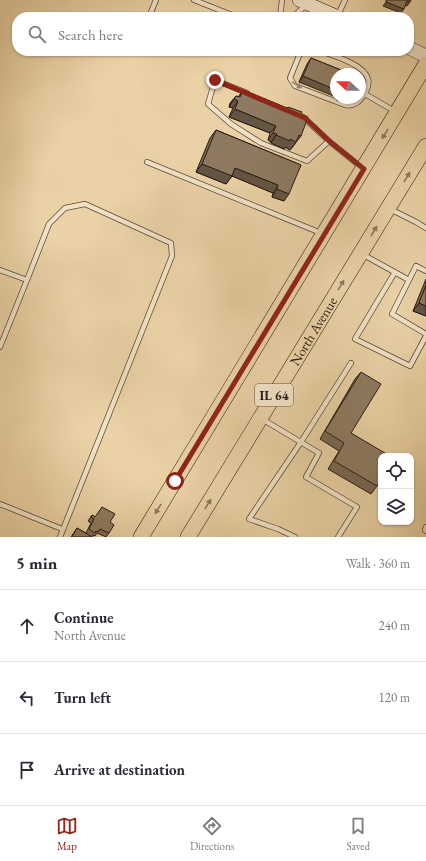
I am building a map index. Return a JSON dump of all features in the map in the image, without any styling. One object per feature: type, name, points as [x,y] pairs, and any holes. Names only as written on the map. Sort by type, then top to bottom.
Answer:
[{"type":"main road","points":[[311,4],[328,12]]},
{"type":"main road","points":[[414,50],[426,56]]},
{"type":"main road","name":"IL 64","points":[[141,537],[426,64]]},
{"type":"main road","name":"North Avenue","points":[[188,537],[426,146]]},
{"type":"lane","points":[[151,12],[156,0]]},
{"type":"lane","points":[[194,0],[224,12]]},
{"type":"lane","points":[[281,12],[282,0]]},
{"type":"lane","points":[[340,12],[345,0]]},
{"type":"lane","points":[[300,12],[311,4]]},
{"type":"lane","points":[[299,56],[290,78],[295,86],[330,99]]},
{"type":"lane","points":[[333,56],[362,68]]},
{"type":"lane","points":[[366,75],[368,79],[366,94],[397,112]]},
{"type":"lane","points":[[250,95],[215,80],[208,104],[231,124],[261,143],[307,161],[329,141]]},
{"type":"lane","points":[[342,104],[350,106],[354,104]]},
{"type":"lane","points":[[298,115],[305,118],[329,141],[364,169]]},
{"type":"lane","points":[[147,162],[324,234]]},
{"type":"lane","points":[[0,347],[49,224],[65,208],[85,204],[171,243],[172,256],[60,537]]},
{"type":"lane","points":[[388,208],[426,228]]},
{"type":"lane","points":[[360,254],[409,280]]},
{"type":"lane","points":[[395,272],[355,339],[410,366],[426,335],[392,314],[416,266],[426,271]]},
{"type":"lane","points":[[0,270],[27,280]]},
{"type":"lane","points":[[295,537],[249,518],[351,362]]},
{"type":"lane","points":[[260,418],[319,453],[306,477],[357,507],[338,537]]},
{"type":"lane","points":[[0,504],[62,529]]},
{"type":"lane","points":[[426,527],[424,530],[426,531]]},
{"type":"building","points":[[386,0],[411,0],[410,2],[407,1],[404,9],[386,2]]},
{"type":"building","points":[[311,58],[336,68],[330,68],[330,87],[303,76]]},
{"type":"building","points":[[243,90],[287,108],[288,107],[302,112],[301,114],[308,117],[301,136],[299,135],[296,142],[290,139],[290,141],[273,133],[276,126],[235,109],[238,101],[234,99],[236,96],[240,97]]},
{"type":"building","points":[[216,130],[301,165],[289,194],[277,189],[278,185],[235,168],[232,176],[202,164]]},
{"type":"building","points":[[426,285],[426,306],[419,303]]},
{"type":"building","points":[[361,372],[381,384],[351,433],[385,453],[378,453],[377,486],[334,461],[344,443],[325,431]]},
{"type":"building","points":[[102,507],[115,514],[110,522],[114,525],[109,533],[100,529],[95,533],[89,529],[94,519],[91,517],[92,515],[95,517]]},
{"type":"building","points":[[77,528],[92,537],[72,537]]},
{"type":"route","points":[[175,481],[364,169],[329,141],[305,118],[215,80]]}]
